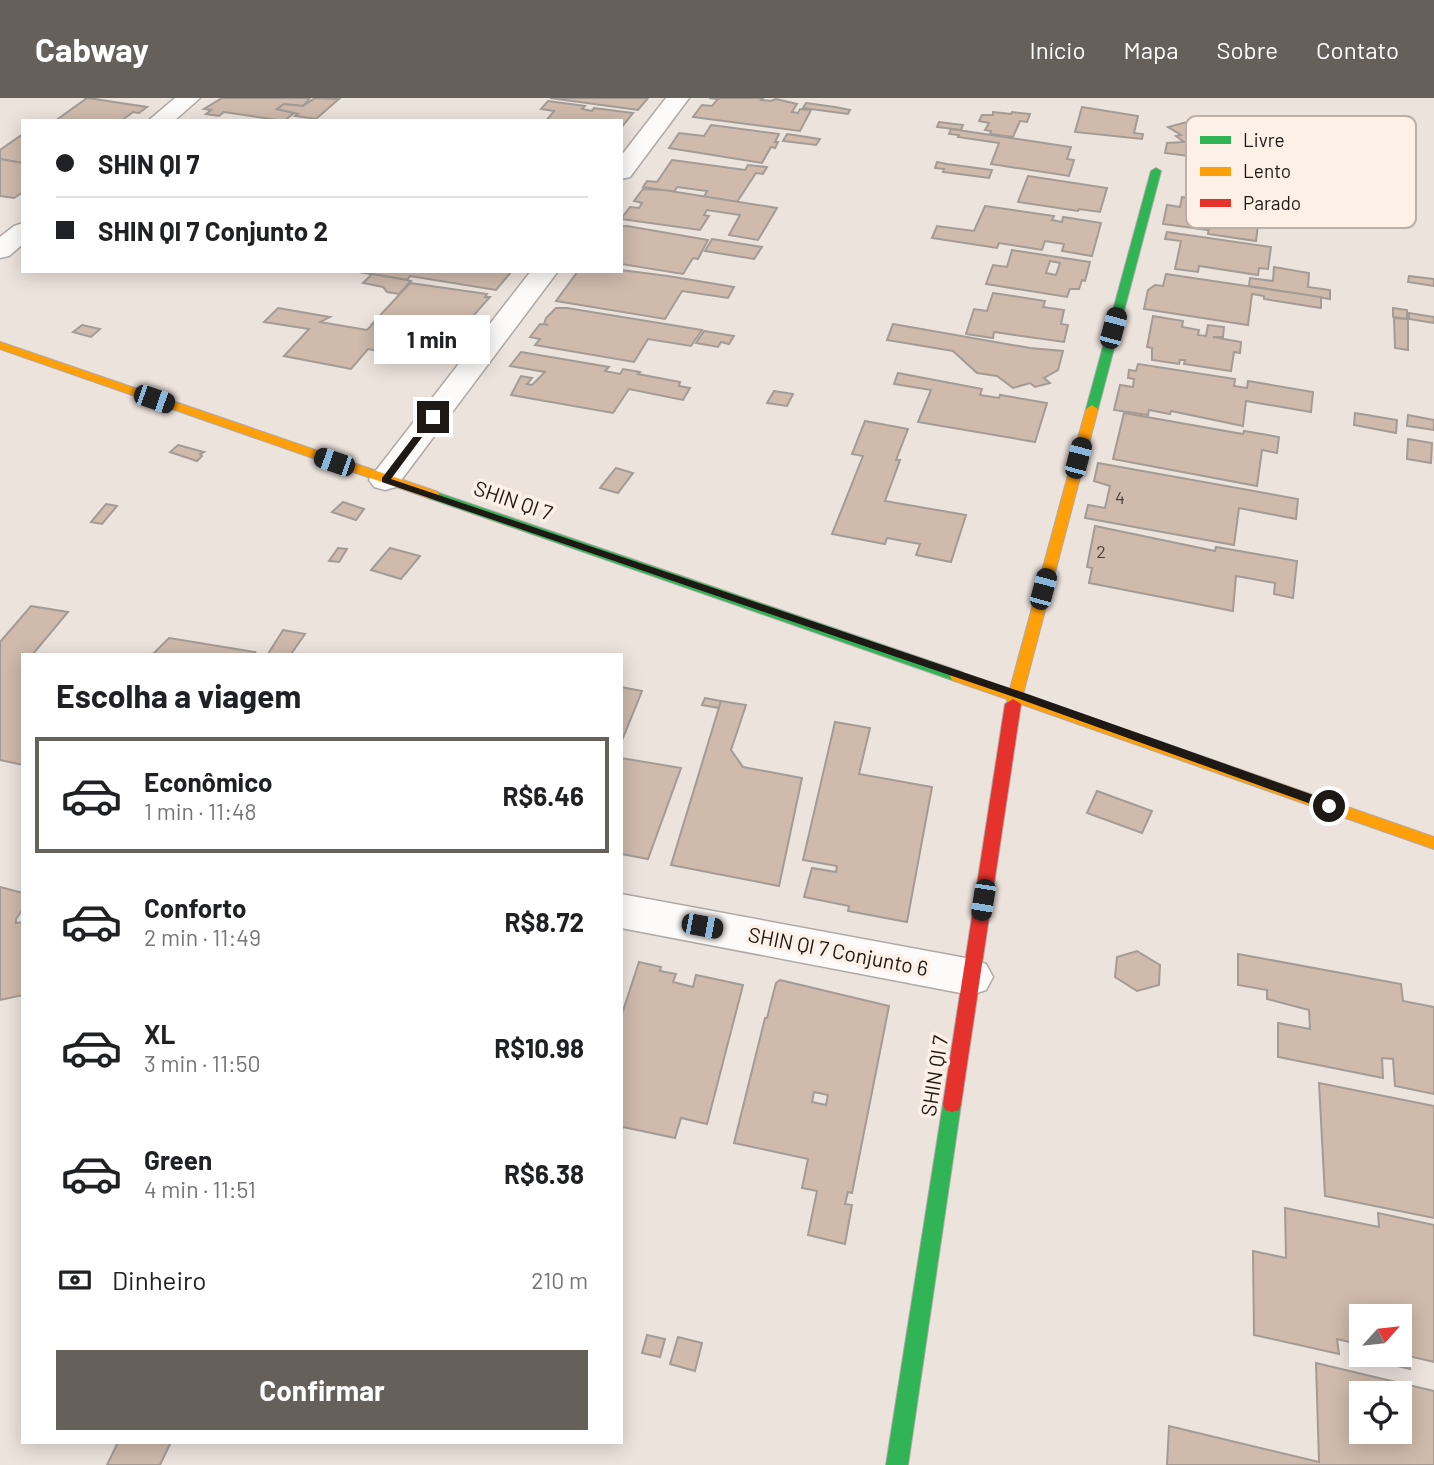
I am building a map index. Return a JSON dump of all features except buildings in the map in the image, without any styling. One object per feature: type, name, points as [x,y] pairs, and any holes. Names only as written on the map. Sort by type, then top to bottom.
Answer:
[{"type":"street","points":[[162,119],[188,98]]},
{"type":"street","points":[[623,169],[678,98]]},
{"type":"street","points":[[1015,694],[1156,171]]},
{"type":"street","points":[[0,250],[21,233]]},
{"type":"street","points":[[385,480],[543,273]]},
{"type":"street","name":"SHIN QI 7","points":[[0,345],[385,480],[1015,694],[1434,843]]},
{"type":"street","name":"SHIN QI 7","points":[[897,1465],[1015,694]]},
{"type":"street","name":"SHIN QI 7 Conjunto 6","points":[[623,911],[971,977]]},
{"type":"traffic: fast","points":[[1092,409],[1156,171]]},
{"type":"traffic: fast","points":[[433,495],[957,676]]},
{"type":"traffic: fast","points":[[897,1465],[952,1104]]},
{"type":"traffic: slow","points":[[0,345],[433,495]]},
{"type":"traffic: slow","points":[[1013,704],[1092,409]]},
{"type":"traffic: slow","points":[[957,676],[1434,843]]},
{"type":"traffic: jam","points":[[952,1104],[1013,704]]},
{"type":"route","points":[[433,417],[385,480],[1015,694],[1329,806]]}]
